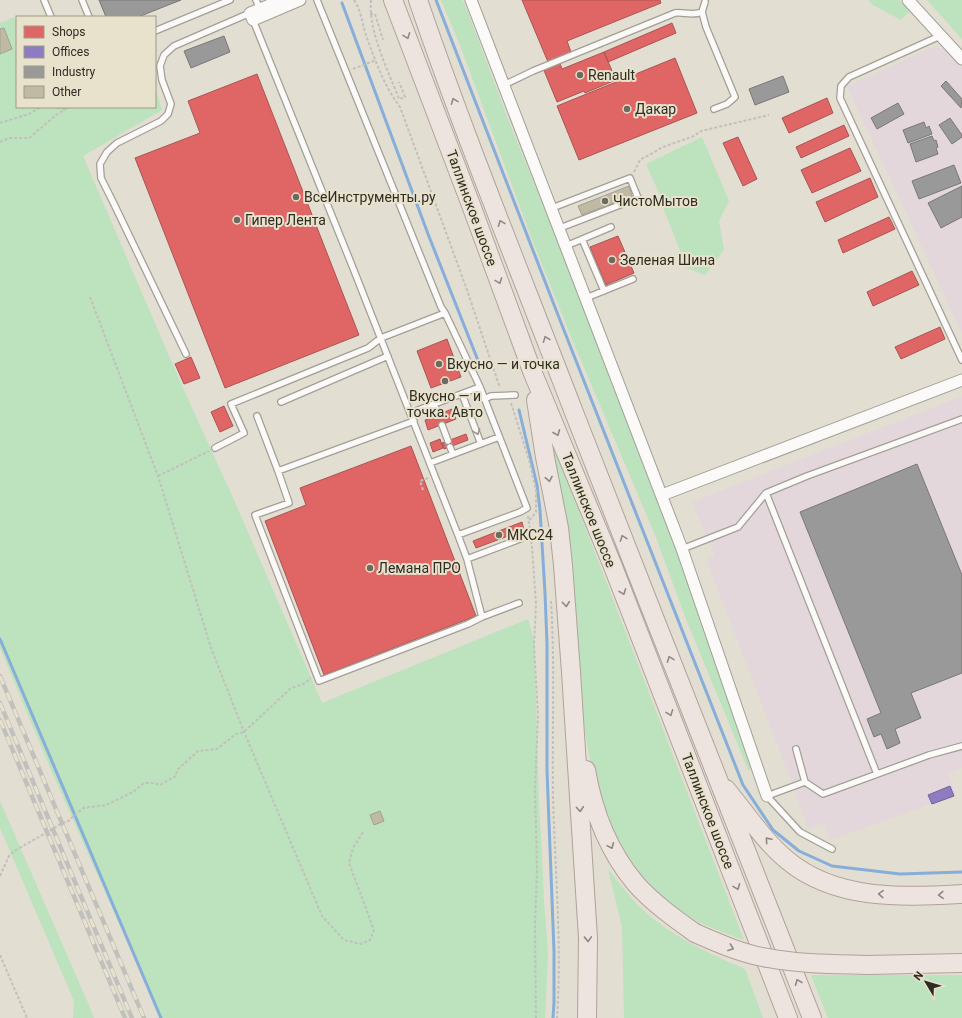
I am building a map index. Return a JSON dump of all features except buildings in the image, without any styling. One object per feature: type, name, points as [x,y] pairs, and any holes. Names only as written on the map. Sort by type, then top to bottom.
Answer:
[{"type":"main road","name":"Таллинское шоссе","points":[[418,0],[438,60],[472,148],[715,774],[812,1018]]},
{"type":"main road","name":"Таллинское шоссе","points":[[392,3],[471,205],[532,371],[614,571],[788,1018]]},
{"type":"main road","points":[[532,371],[545,457],[559,528],[571,672],[588,938],[588,1018]]},
{"type":"main road","points":[[571,672],[587,776],[595,808],[613,851],[636,884],[667,913],[695,933],[732,949],[767,958],[814,964],[866,965],[962,963]]},
{"type":"main road","points":[[715,774],[757,827],[787,860],[815,878],[836,887],[865,893],[920,896],[962,894]]},
{"type":"street","points":[[255,11],[282,0]]},
{"type":"street","points":[[255,11],[300,0]]},
{"type":"street","points":[[471,0],[662,495],[767,796]]},
{"type":"street","points":[[908,0],[962,59]]},
{"type":"street","points":[[662,495],[962,380]]},
{"type":"lane","points":[[44,0],[51,16]]},
{"type":"lane","points":[[82,0],[89,16]]},
{"type":"lane","points":[[156,31],[230,0]]},
{"type":"lane","points":[[317,0],[440,307],[446,313],[480,388],[527,508],[458,535]]},
{"type":"lane","points":[[705,2],[702,7],[702,12],[706,27],[735,97],[727,104],[714,109]]},
{"type":"lane","points":[[186,354],[101,178],[100,164],[107,152],[116,143],[161,121],[168,114],[171,104],[162,80],[160,66],[164,55],[174,46],[255,11],[467,559],[482,617]]},
{"type":"lane","points":[[504,85],[533,70],[675,13],[683,12],[697,15],[702,12]]},
{"type":"lane","points":[[940,36],[849,78],[841,86],[840,98],[962,360]]},
{"type":"lane","points":[[552,208],[630,178],[638,198],[560,228]]},
{"type":"lane","points":[[566,246],[611,227]]},
{"type":"lane","points":[[582,239],[604,291]]},
{"type":"lane","points":[[586,298],[633,279]]},
{"type":"lane","points":[[215,448],[244,433],[231,404],[368,348],[381,338],[446,313]]},
{"type":"lane","points":[[281,402],[388,356]]},
{"type":"lane","points":[[410,413],[480,388]]},
{"type":"lane","points":[[462,394],[481,444]]},
{"type":"lane","points":[[484,399],[491,396],[515,395]]},
{"type":"lane","points":[[434,404],[438,414]]},
{"type":"lane","points":[[257,416],[289,502],[255,515],[319,681],[468,624],[519,602]]},
{"type":"lane","points":[[682,549],[738,527],[766,493],[807,476],[962,419]]},
{"type":"lane","points":[[278,471],[414,421]]},
{"type":"lane","points":[[442,425],[453,454]]},
{"type":"lane","points":[[430,463],[499,437]]},
{"type":"lane","points":[[766,493],[877,774]]},
{"type":"lane","points":[[467,559],[520,539]]},
{"type":"lane","points":[[796,749],[805,782],[823,794],[929,755],[962,746]]},
{"type":"lane","points":[[805,782],[767,796],[800,832],[832,849]]},
{"type":"path","points":[[354,0],[358,7],[376,60],[392,97],[400,107],[466,287],[502,395]]},
{"type":"path","points":[[371,0],[370,14],[374,31],[399,99],[405,97],[399,82]]},
{"type":"path","points":[[370,14],[375,14],[383,40]]},
{"type":"path","points":[[356,67],[376,60]]},
{"type":"path","points":[[0,123],[29,114],[39,108]]},
{"type":"path","points":[[59,108],[66,109]]},
{"type":"path","points":[[0,142],[9,138],[29,138],[56,115],[66,109]]},
{"type":"path","points":[[630,178],[640,160],[663,147],[694,136],[701,131],[769,115]]},
{"type":"path","points":[[90,297],[158,476],[211,648],[244,732],[322,916],[344,940],[361,944],[370,940],[374,930],[349,863],[353,848],[363,832]]},
{"type":"path","points":[[508,395],[529,460],[536,490],[536,512],[528,522]]},
{"type":"path","points":[[158,476],[215,448]]},
{"type":"path","points":[[423,490],[420,481],[424,480]]},
{"type":"path","points":[[528,517],[536,604],[534,646],[538,714],[535,790],[537,869],[535,926],[536,1018]]},
{"type":"path","points":[[551,601],[553,798],[558,911],[557,1018]]},
{"type":"path","points":[[0,876],[9,856],[14,851],[62,823],[67,822],[83,808],[106,805],[132,792],[144,783],[154,783],[160,785],[176,776],[177,770],[198,752],[217,749],[236,734],[244,732],[287,691],[308,681],[315,672]]},
{"type":"path","points":[[0,955],[27,1018]]},
{"type":"shaded area","points":[[934,47],[946,49],[962,67],[962,333],[847,86]]},
{"type":"shaded area","points":[[962,396],[962,768],[948,773],[956,795],[830,840],[824,823],[808,829],[706,559],[715,556],[692,502]]},
{"type":"green space","points":[[441,0],[462,0],[466,7],[508,119],[590,322],[674,542],[751,765],[749,772],[686,619],[655,535],[572,339],[533,242],[460,45]]},
{"type":"green space","points":[[868,0],[899,0],[910,11],[901,20],[873,5]]},
{"type":"green space","points":[[927,0],[962,0],[962,39]]},
{"type":"green space","points":[[14,17],[16,21],[16,108],[156,108],[156,90],[162,110],[83,156],[182,386],[234,500],[322,703],[528,619],[534,640],[539,803],[548,953],[545,1018],[161,1018],[51,770],[0,648],[0,23]]},
{"type":"green space","points":[[702,137],[729,201],[719,221],[724,250],[705,275],[687,268],[664,210],[659,193],[646,164]]},
{"type":"green space","points":[[549,433],[744,940],[715,929],[688,916],[659,893],[642,875],[627,855],[613,831],[602,805],[588,750]]},
{"type":"green space","points":[[0,801],[94,1018],[73,1018],[74,1001],[0,828]]},
{"type":"green space","points":[[608,869],[637,904],[666,928],[691,944],[745,969],[763,1018],[624,1018],[622,927]]},
{"type":"green space","points":[[811,975],[962,975],[962,1018],[828,1018]]},
{"type":"waterway","points":[[436,0],[743,785],[773,830],[799,851],[832,866],[900,874],[962,872]]},
{"type":"waterway","points":[[342,3],[428,234],[479,363]]},
{"type":"waterway","points":[[519,410],[537,485],[545,593],[547,644],[547,771],[554,951],[553,1018]]},
{"type":"waterway","points":[[0,639],[161,1018]]},
{"type":"railway","points":[[0,676],[144,1018]]},
{"type":"railway","points":[[0,703],[132,1018]]},
{"type":"railway","points":[[0,720],[125,1018]]},
{"type":"place","name":"Renault","points":[[580,75]]},
{"type":"place","name":"Дакар","points":[[627,109]]},
{"type":"place","name":"ВсеИнструменты.ру","points":[[296,197]]},
{"type":"place","name":"ЧистоМытов","points":[[605,201]]},
{"type":"place","name":"Гипер Лента","points":[[237,220]]},
{"type":"place","name":"Зеленая Шина","points":[[612,260]]},
{"type":"place","name":"Вкусно — и точка","points":[[439,364]]},
{"type":"place","name":"Вкусно — и точка. Авто","points":[[445,381]]},
{"type":"place","name":"МКС24","points":[[499,535]]},
{"type":"place","name":"Лемана ПРО","points":[[370,568]]}]
